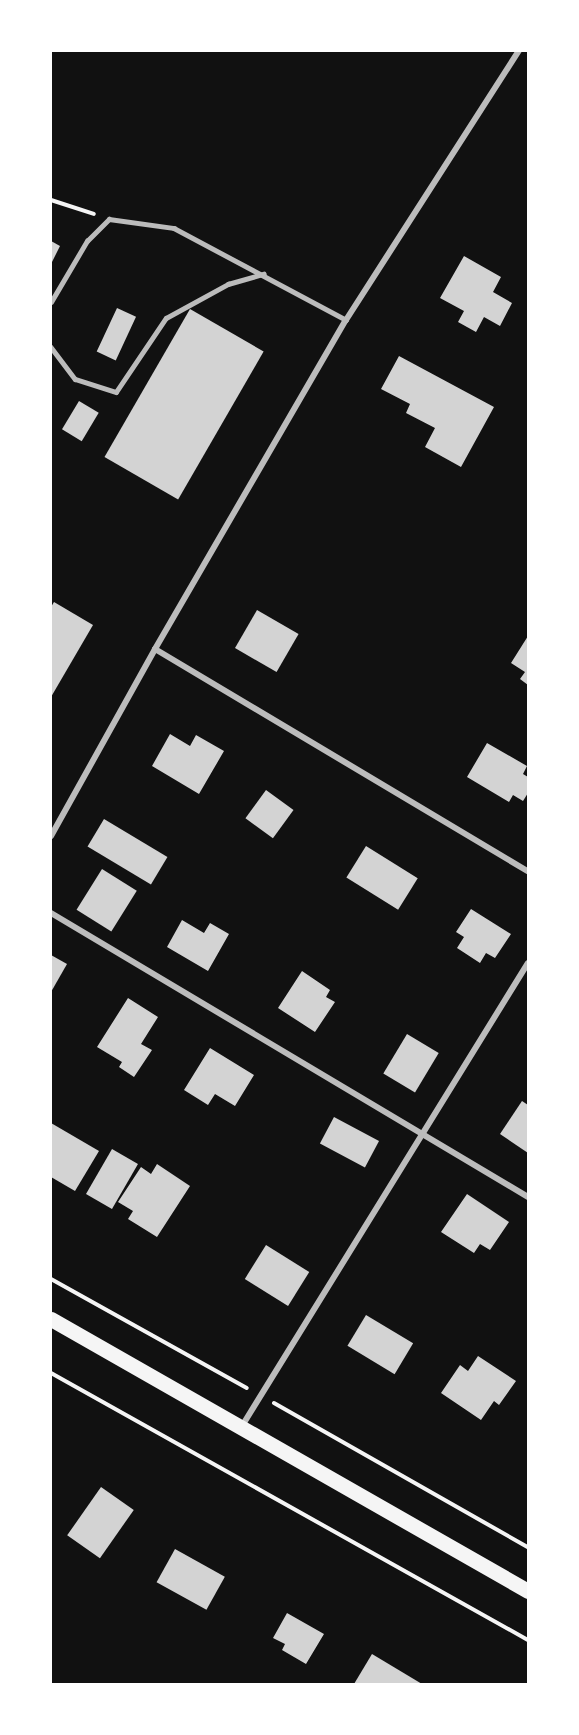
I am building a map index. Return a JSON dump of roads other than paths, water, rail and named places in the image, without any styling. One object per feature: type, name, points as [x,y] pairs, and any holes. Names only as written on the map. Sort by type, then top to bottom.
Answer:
[{"type":"main road","points":[[51,1319],[528,1591]]},
{"type":"street","points":[[51,836],[154,649],[346,320],[519,51]]},
{"type":"street","points":[[154,649],[528,871]]},
{"type":"street","points":[[51,913],[420,1136],[528,1197]]},
{"type":"street","points":[[242,1426],[528,963]]},
{"type":"lane","points":[[51,302],[87,241],[109,219],[174,228],[264,274],[346,320]]},
{"type":"lane","points":[[51,347],[75,379],[116,392],[166,318],[228,284],[264,274]]}]
